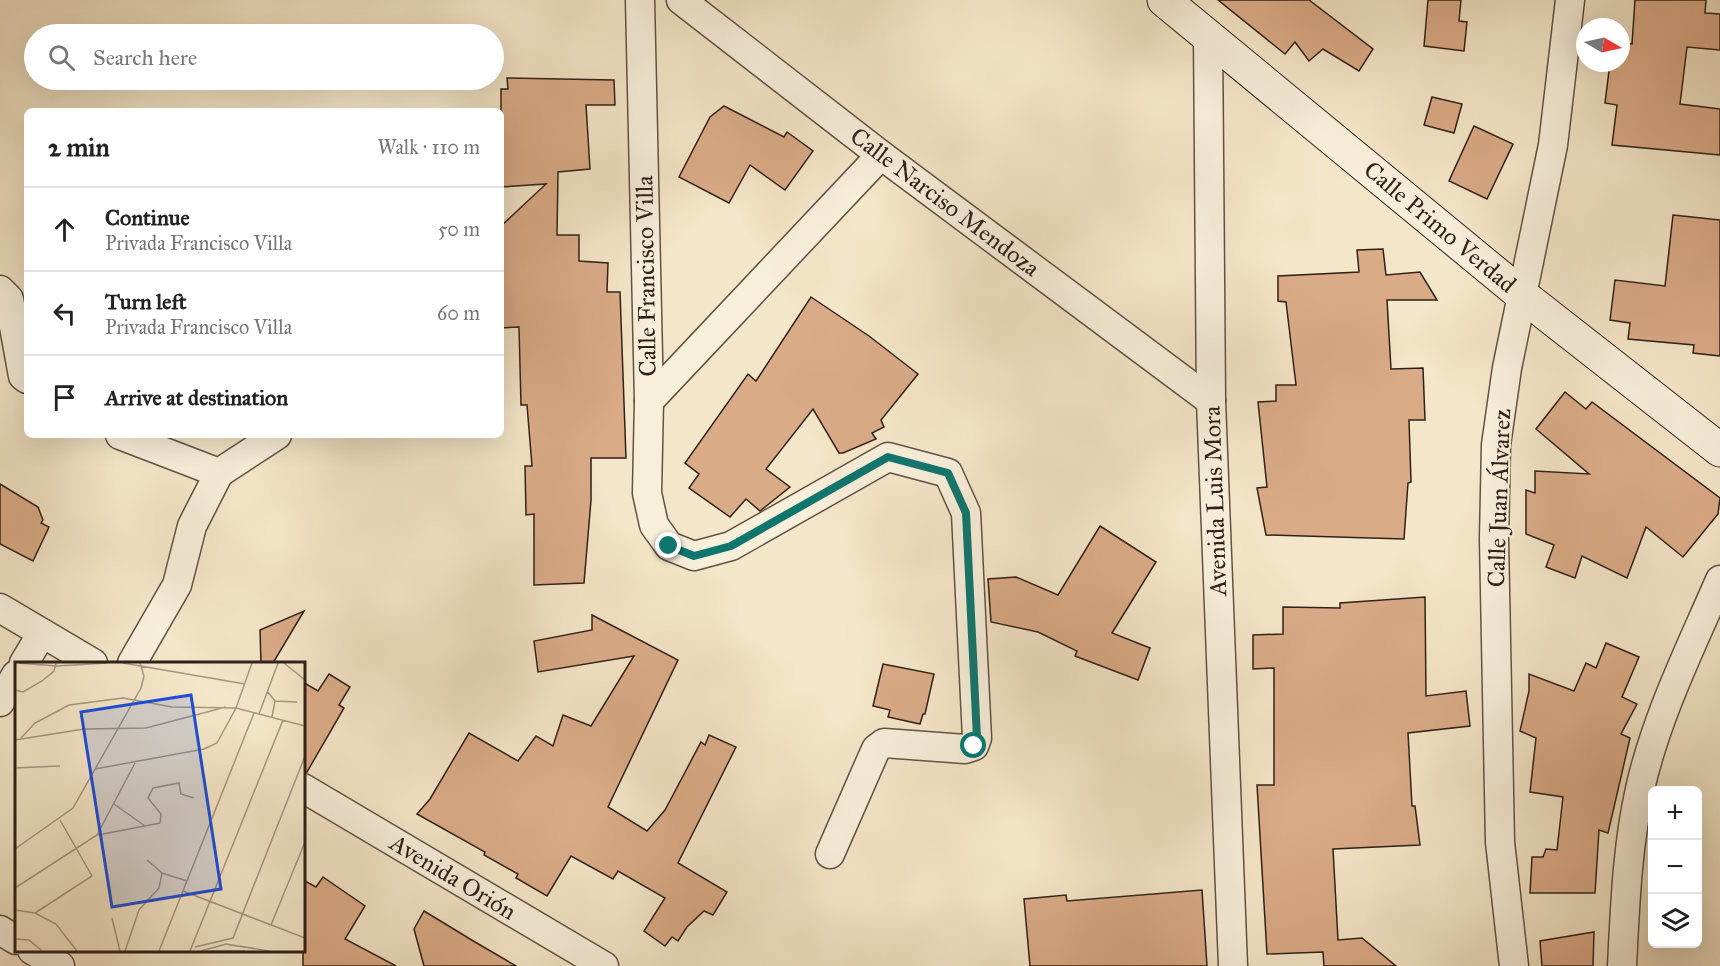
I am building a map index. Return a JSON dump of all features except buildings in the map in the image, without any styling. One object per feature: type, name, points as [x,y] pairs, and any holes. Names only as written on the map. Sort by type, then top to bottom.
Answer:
[{"type":"street","name":"Calle Francisco Villa","points":[[640,0],[649,401],[648,493],[654,525],[669,546],[694,556],[731,546],[888,457],[948,473],[966,513],[977,738],[974,746],[965,749],[884,743],[876,749],[830,854]]},
{"type":"street","name":"Calle Narciso Mendoza","points":[[681,0],[881,155],[1211,400]]},
{"type":"street","name":"Calle Primo Verdad","points":[[1164,0],[1522,295],[1720,450]]},
{"type":"street","name":"Calle Juan Álvarez","points":[[1514,966],[1500,842],[1494,528],[1496,445],[1507,369],[1553,145],[1569,0]]},
{"type":"street","name":"Avenida Luis Mora","points":[[1208,35],[1211,400],[1233,966]]},
{"type":"street","points":[[649,401],[881,155]]},
{"type":"street","points":[[0,290],[9,299],[24,377]]},
{"type":"street","points":[[128,438],[219,473]]},
{"type":"street","points":[[133,662],[177,585],[192,526],[219,473],[272,438]]},
{"type":"street","points":[[1622,966],[1627,872],[1640,788],[1657,733],[1720,580]]},
{"type":"street","points":[[0,608],[91,662]]},
{"type":"street","points":[[25,662],[42,633]]},
{"type":"street","points":[[0,702],[15,677]]},
{"type":"street","name":"Avenida Orión","points":[[304,789],[604,966]]},
{"type":"street","points":[[0,930],[15,939]]},
{"type":"street","points":[[34,951],[60,966]]},
{"type":"route","points":[[669,546],[694,556],[731,546],[888,457],[948,473],[966,513],[977,738],[974,746]]}]
